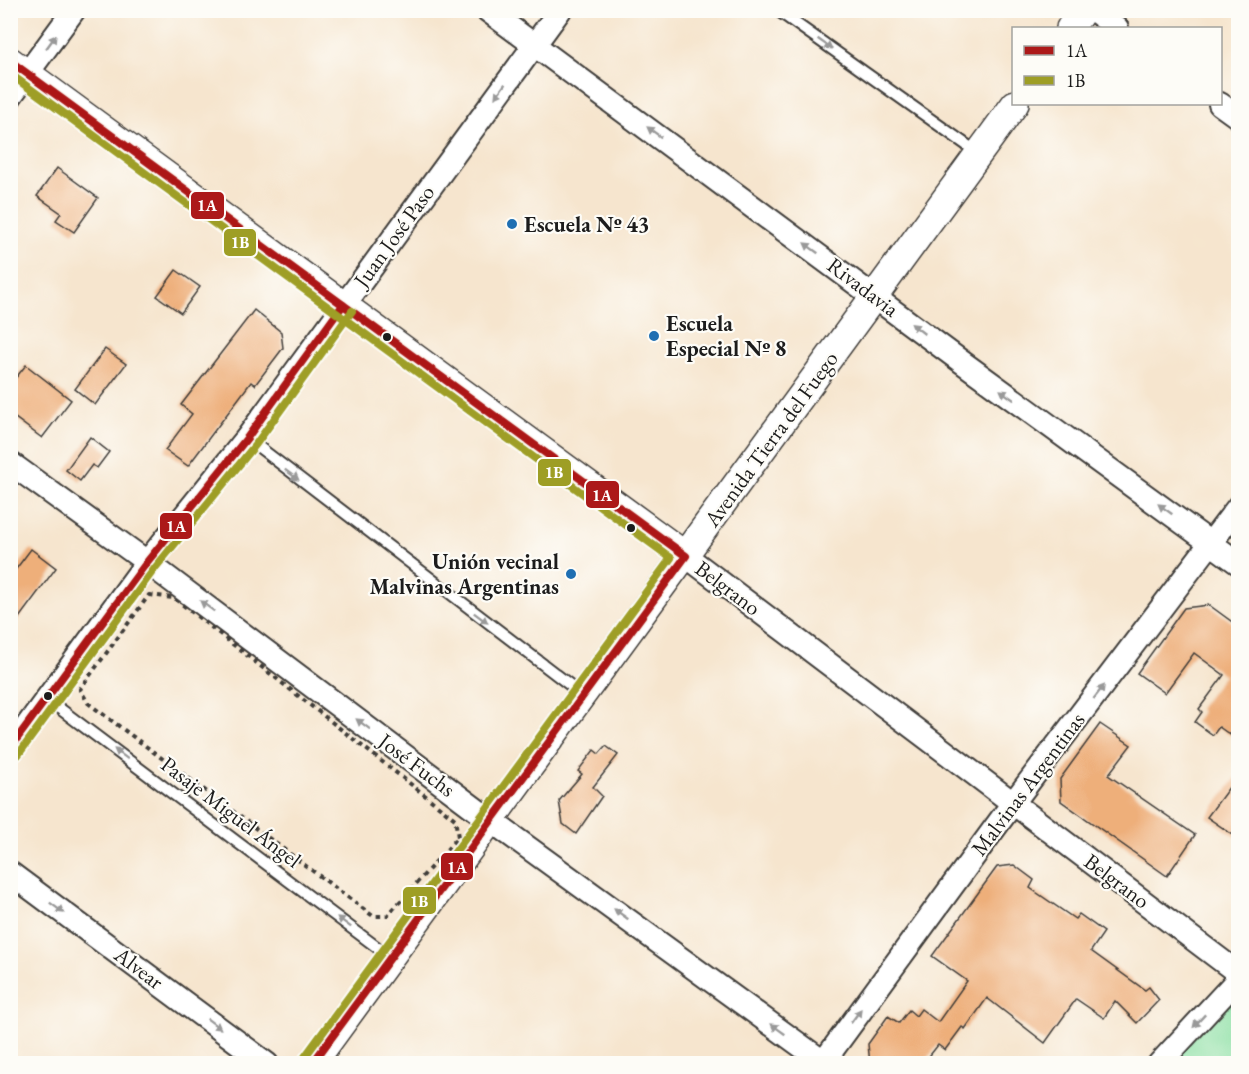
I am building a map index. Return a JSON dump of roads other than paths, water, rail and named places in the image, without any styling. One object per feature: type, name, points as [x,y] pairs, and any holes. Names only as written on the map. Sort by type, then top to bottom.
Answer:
[{"type":"street","points":[[10,97],[19,68],[74,10]]},
{"type":"street","name":"Rivadavia","points":[[487,10],[875,295],[962,362],[1239,563]]},
{"type":"street","name":"Juan José Paso","points":[[10,749],[147,562],[247,438],[560,10]]},
{"type":"street","points":[[1071,27],[1083,10]]},
{"type":"street","points":[[1093,10],[1116,27]]},
{"type":"street","name":"Belgrano","points":[[19,68],[686,556],[1239,973]]},
{"type":"street","name":"Avenida Tierra del Fuego","points":[[312,1064],[1014,105]]},
{"type":"street","points":[[1221,105],[1239,117]]},
{"type":"street","name":"José Fuchs","points":[[10,463],[147,562],[490,820],[824,1063]]},
{"type":"street","name":"Malvinas Argentinas","points":[[824,1063],[1013,803],[1239,507]]},
{"type":"street","name":"Alvear","points":[[10,873],[267,1064]]},
{"type":"street","points":[[1159,1064],[1239,979]]},
{"type":"lane","points":[[777,10],[978,153]]},
{"type":"lane","points":[[247,438],[584,695]]},
{"type":"lane","name":"Pasaje Miguel Ángel","points":[[47,699],[390,957]]},
{"type":"place","name":"Escuela Nº 43","points":[[512,224]]},
{"type":"place","name":"Escuela Especial Nº 8","points":[[654,336]]},
{"type":"place","name":"Unión vecinal Malvinas Argentinas","points":[[571,574]]}]
